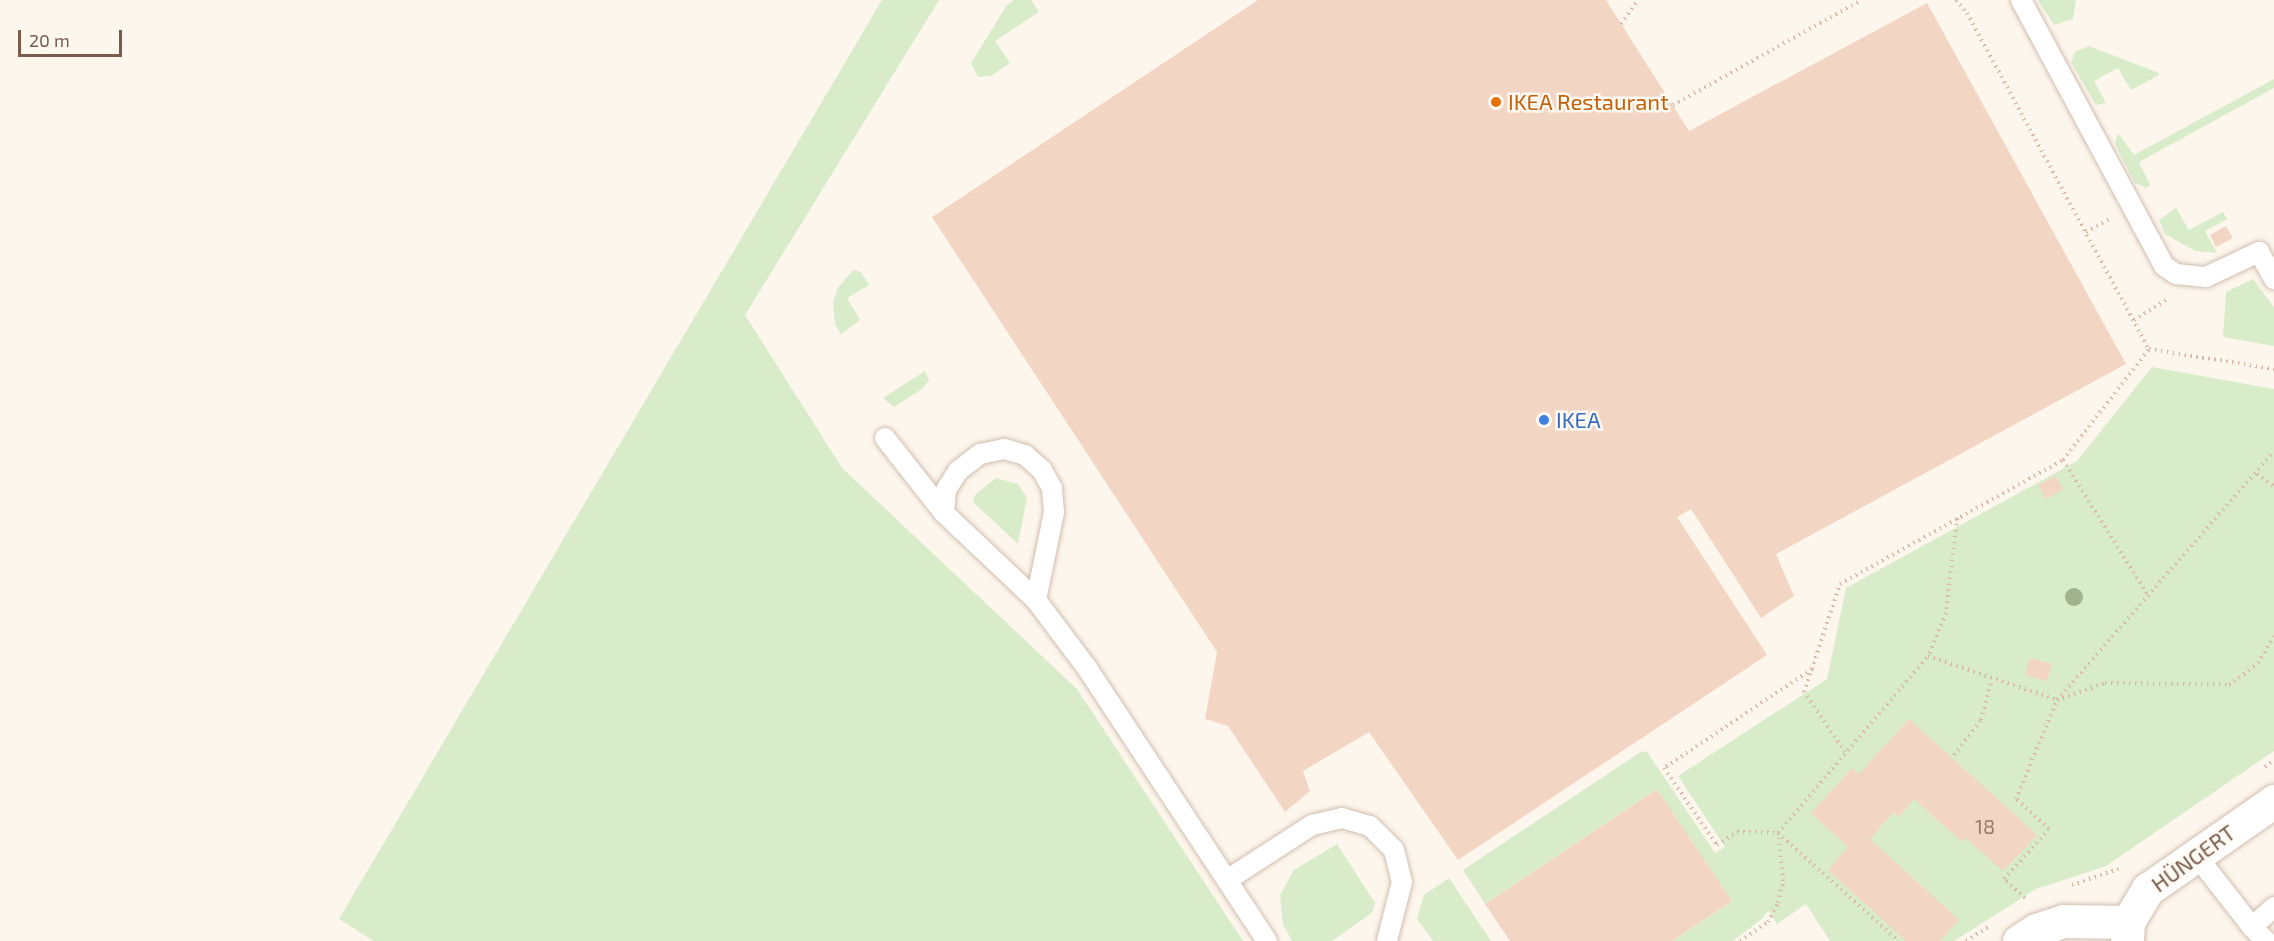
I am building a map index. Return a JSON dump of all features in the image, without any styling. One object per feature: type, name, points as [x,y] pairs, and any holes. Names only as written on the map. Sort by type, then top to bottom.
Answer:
[{"type":"street","name":"HÜNGERT","points":[[2007,932],[2036,930],[2063,921],[2127,932],[2148,889],[2274,801]]},
{"type":"lane","points":[[2020,0],[2155,254],[2164,266],[2183,276],[2206,277],[2259,252],[2274,279]]},
{"type":"lane","points":[[885,438],[944,513],[1036,600],[1087,668],[1267,941]]},
{"type":"lane","points":[[944,513],[945,490],[958,471],[980,454],[1004,449],[1025,455],[1042,470],[1052,488],[1054,512],[1036,600]]},
{"type":"lane","points":[[1227,880],[1312,825],[1342,818],[1370,826],[1394,850],[1402,882],[1387,941]]},
{"type":"lane","points":[[2196,855],[2241,918],[2259,934],[2274,907]]},
{"type":"path","points":[[1621,24],[1638,0]]},
{"type":"path","points":[[1673,105],[1862,0]]},
{"type":"path","points":[[1956,0],[1967,13],[2150,349]]},
{"type":"path","points":[[2134,320],[2165,302],[2183,276]]},
{"type":"path","points":[[2150,349],[2274,369]]},
{"type":"path","points":[[1845,752],[1804,692],[1840,584],[2063,460],[2150,349]]},
{"type":"path","points":[[2028,901],[2004,879],[2049,829],[2016,799],[2056,700],[2257,474],[2274,451]]},
{"type":"path","points":[[2063,460],[2149,597]]},
{"type":"path","points":[[2257,474],[2274,487]]},
{"type":"path","points":[[1740,941],[1768,922],[1778,903],[1783,881],[1778,833],[1928,656],[1947,613],[1957,518]]},
{"type":"path","points":[[1928,656],[2056,700],[2105,683],[2229,686],[2258,663],[2274,636]]},
{"type":"path","points":[[1813,669],[1664,768],[1718,845],[1737,832],[1778,833],[1899,941]]},
{"type":"path","points":[[1954,755],[1981,720],[1992,679]]},
{"type":"path","points":[[2256,773],[2274,760]]},
{"type":"path","points":[[2068,886],[2120,868]]},
{"type":"path","points":[[2021,906],[2034,897]]},
{"type":"path","points":[[1966,941],[2007,932]]},
{"type":"green space","points":[[882,0],[939,0],[745,315],[842,468],[1077,689],[1243,941],[374,941],[339,919]]},
{"type":"green space","points":[[1014,0],[1031,0],[1039,12],[995,41],[1010,63],[991,76],[978,77],[971,63],[1007,5]]},
{"type":"green space","points":[[2038,0],[2076,0],[2073,19],[2054,25]]},
{"type":"green space","points":[[2089,46],[2159,73],[2159,75],[2131,90],[2118,68],[2094,81],[2106,103],[2096,105],[2071,62],[2075,52]]},
{"type":"green space","points":[[2274,79],[2274,88],[2139,162],[2150,185],[2146,188],[2135,183],[2115,144],[2118,133],[2134,155]]},
{"type":"green space","points":[[2176,208],[2189,230],[2223,212],[2227,219],[2205,231],[2217,253],[2195,251],[2165,234],[2159,220]]},
{"type":"green space","points":[[853,270],[861,272],[869,285],[847,298],[860,320],[841,334],[835,324],[833,302],[838,288]]},
{"type":"green space","points":[[2253,279],[2274,307],[2274,346],[2223,337],[2226,292]]},
{"type":"green space","points":[[2152,367],[2274,389],[2274,751],[2106,866],[2036,889],[1954,941],[1830,941],[1806,904],[1777,924],[1768,910],[1763,918],[1733,941],[1672,941],[1732,901],[1657,789],[1485,904],[1463,870],[1642,751],[1648,753],[1715,853],[1725,847],[1678,776],[1827,679],[1846,588],[2077,461]]},
{"type":"green space","points":[[925,371],[929,380],[922,389],[894,407],[883,398]]},
{"type":"green space","points":[[996,478],[1018,484],[1027,498],[1018,544],[973,502],[975,495]]},
{"type":"green space","points":[[1337,844],[1375,903],[1372,913],[1332,941],[1292,941],[1283,924],[1280,895],[1294,870]]},
{"type":"green space","points":[[1449,878],[1491,941],[1433,941],[1417,919],[1424,895]]},
{"type":"building","name":"IKEA","points":[[1258,0],[1606,0],[1689,131],[1927,3],[2126,364],[1776,554],[1794,596],[1761,618],[1691,509],[1677,517],[1767,655],[1458,860],[1369,732],[1303,771],[1310,791],[1285,812],[1228,726],[1205,719],[1217,652],[932,217]]},
{"type":"building","points":[[2226,226],[2233,238],[2216,247],[2210,235]]},
{"type":"building","points":[[2056,476],[2063,489],[2046,499],[2038,485]]},
{"type":"building","points":[[2030,658],[2052,664],[2047,681],[2025,675]]},
{"type":"building","points":[[1909,719],[2037,835],[2003,871],[1966,838],[1962,842],[1914,799],[1899,817],[1894,812],[1870,839],[1959,920],[1940,941],[1906,941],[1828,870],[1848,847],[1811,813],[1852,768],[1859,774]]},
{"type":"building","points":[[1657,789],[1732,901],[1672,941],[1510,941],[1485,904]]},
{"type":"place","name":"IKEA Restaurant","points":[[1496,102]]},
{"type":"place","name":"IKEA","points":[[1544,420]]}]
